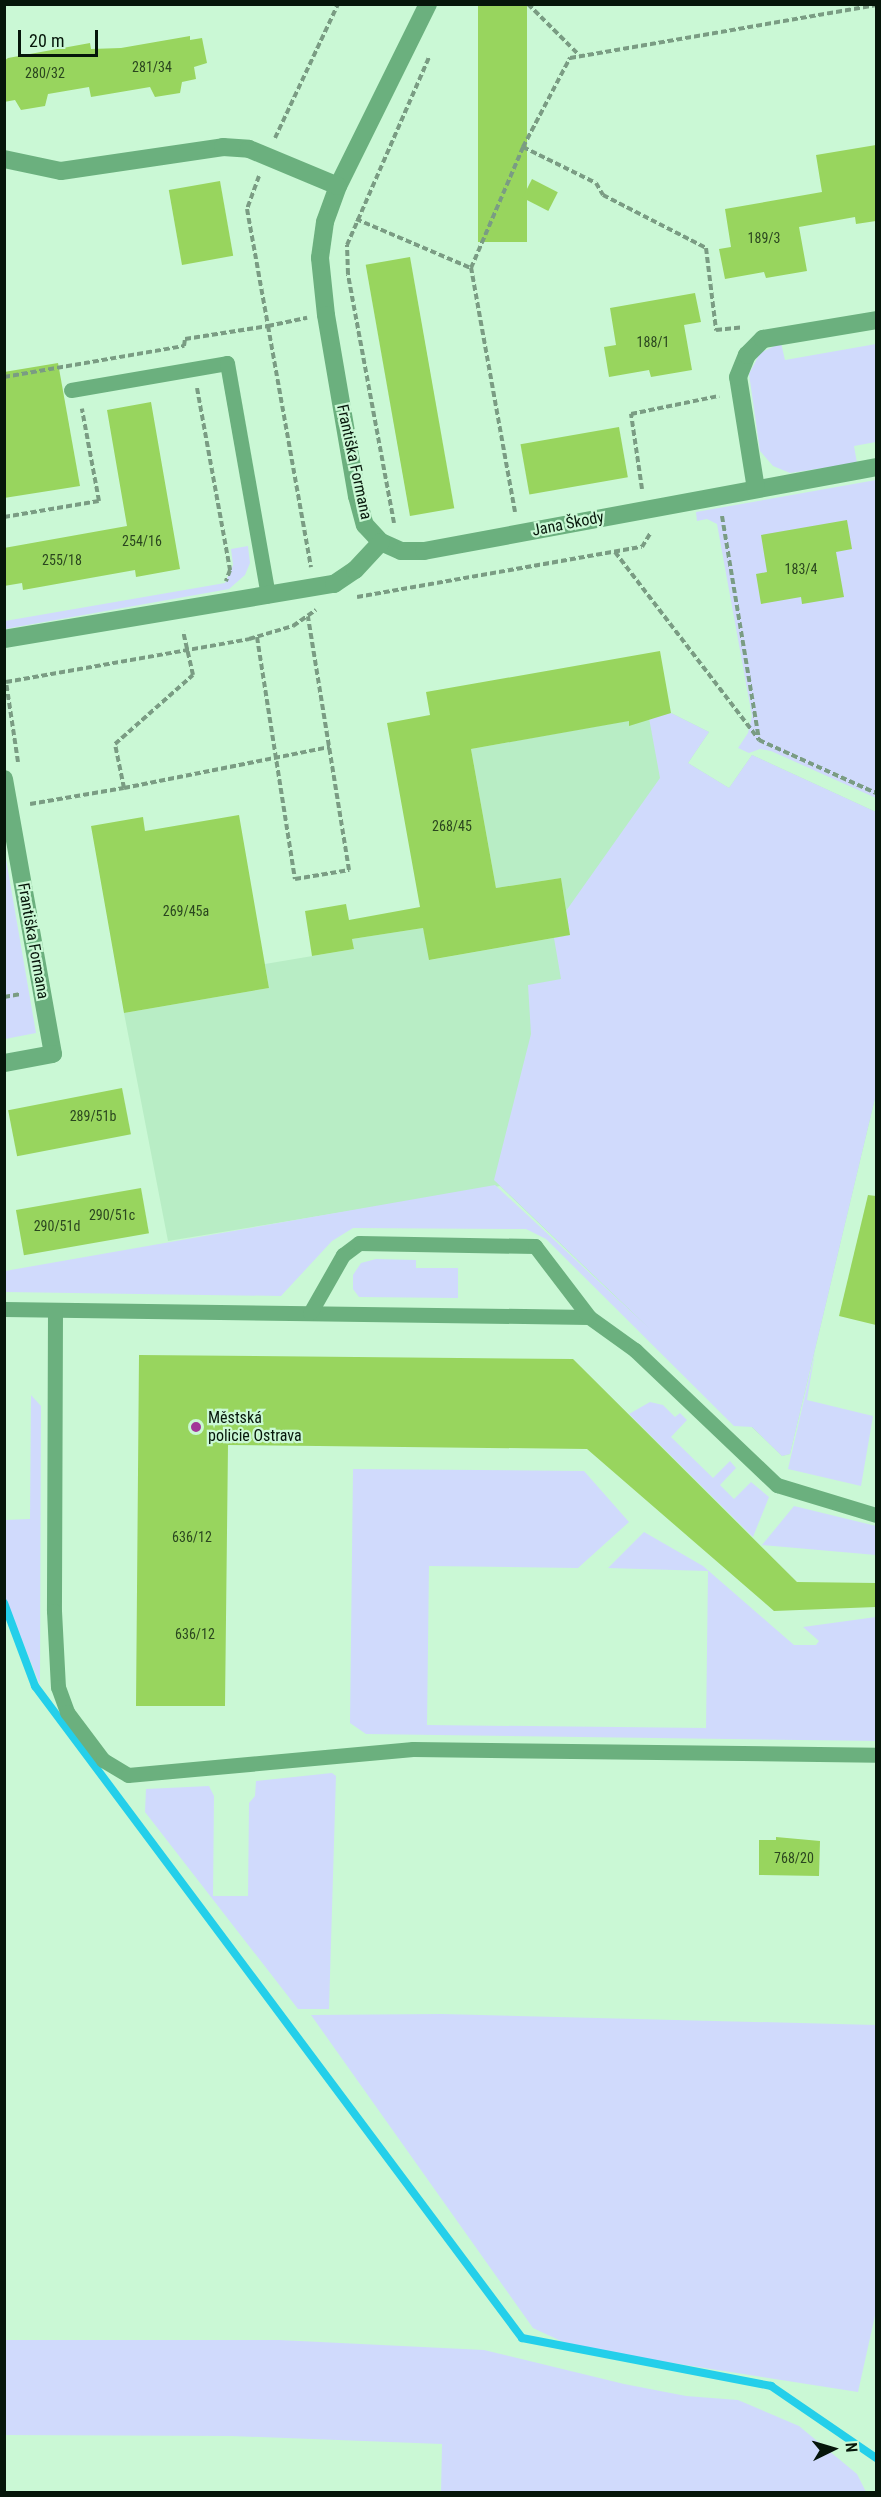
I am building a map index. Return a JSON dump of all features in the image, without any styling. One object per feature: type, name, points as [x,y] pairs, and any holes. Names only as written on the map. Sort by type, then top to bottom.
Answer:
[{"type":"street","name":"Františka Formana","points":[[381,542],[365,525],[357,496],[326,315],[320,258],[325,222],[338,186],[428,4]]},
{"type":"street","points":[[4,159],[61,171],[223,147],[249,149],[338,186]]},
{"type":"street","points":[[756,489],[738,377],[747,355],[763,339],[876,320]]},
{"type":"street","name":"Jana Škody","points":[[381,542],[400,551],[424,551],[876,467]]},
{"type":"street","points":[[4,639],[334,584],[355,570],[381,542]]},
{"type":"street","name":"Františka Formana","points":[[4,1063],[53,1054],[12,776]]},
{"type":"lane","points":[[71,390],[227,363],[268,595]]},
{"type":"lane","points":[[310,1313],[343,1255],[359,1243],[535,1246],[589,1317],[635,1350],[777,1485],[876,1515]]},
{"type":"lane","points":[[4,1309],[589,1317]]},
{"type":"lane","points":[[55,1310],[54,1611],[58,1687],[67,1712],[103,1760],[128,1776],[413,1749],[876,1755]]},
{"type":"path","points":[[338,4],[267,156],[247,209],[268,326],[354,308]]},
{"type":"path","points":[[528,4],[579,56]]},
{"type":"path","points":[[515,515],[471,268],[523,147],[570,58],[876,5]]},
{"type":"path","points":[[395,530],[354,308],[347,245],[356,219],[434,47]]},
{"type":"path","points":[[523,147],[596,183],[603,195],[706,248],[716,330],[753,325]]},
{"type":"path","points":[[356,219],[471,268]]},
{"type":"path","points":[[736,337],[741,327]]},
{"type":"path","points":[[722,385],[726,406]]},
{"type":"path","points":[[186,390],[197,388],[230,570],[225,585]]},
{"type":"path","points":[[642,493],[631,414],[724,395]]},
{"type":"path","points":[[4,517],[99,501],[82,407],[93,405]]},
{"type":"path","points":[[631,495],[653,491]]},
{"type":"path","points":[[710,515],[733,512]]},
{"type":"path","points":[[504,517],[526,513]]},
{"type":"path","points":[[721,514],[759,740]]},
{"type":"path","points":[[350,599],[642,547],[656,523]]},
{"type":"path","points":[[615,552],[759,740],[876,793]]},
{"type":"path","points":[[12,776],[5,682],[257,637],[293,626],[319,608]]},
{"type":"path","points":[[124,788],[115,744],[193,675],[179,610]]},
{"type":"path","points":[[257,637],[295,879],[349,870],[308,616]]},
{"type":"path","points":[[24,805],[124,788],[330,747]]},
{"type":"path","points":[[4,997],[25,993]]},
{"type":"shaded area","points":[[781,343],[785,360],[876,344],[876,442],[854,446],[857,463],[790,473],[773,466],[760,451],[749,374],[760,353]]},
{"type":"shaded area","points":[[876,480],[876,798],[771,751],[760,749],[749,753],[738,748],[748,733],[752,716],[717,524],[707,519],[697,521],[696,512]]},
{"type":"shaded area","points":[[248,546],[250,563],[245,575],[229,589],[5,629],[5,621],[225,583],[233,565],[231,549]]},
{"type":"shaded area","points":[[671,713],[709,732],[688,763],[729,788],[752,755],[876,812],[876,1094],[790,1454],[782,1456],[500,1186],[168,1241],[124,1013],[269,988],[265,964],[354,949],[352,939],[423,928],[430,960],[570,935],[561,878],[496,888],[471,749]]},
{"type":"shaded area","points":[[671,713],[709,732],[688,763],[729,788],[752,755],[876,812],[876,1094],[790,1454],[782,1456],[752,1427],[734,1426],[546,1239],[526,1229],[353,1228],[332,1241],[281,1296],[5,1292],[5,1271],[495,1185],[650,1329],[494,1180],[531,1034],[528,985],[561,979],[554,938],[570,935],[566,911],[660,778],[649,718]]},
{"type":"shaded area","points":[[5,853],[36,1033],[5,1039]]},
{"type":"shaded area","points":[[376,1259],[416,1260],[416,1268],[458,1268],[458,1298],[359,1297],[353,1289],[353,1275],[361,1263]]},
{"type":"shaded area","points":[[815,1352],[807,1400],[873,1416],[861,1486],[788,1469]]},
{"type":"shaded area","points":[[31,1395],[41,1406],[40,1685],[4,1596],[5,1520],[30,1519]]},
{"type":"shaded area","points":[[650,1402],[663,1405],[675,1417],[680,1413],[687,1420],[671,1437],[713,1478],[730,1461],[736,1468],[720,1485],[734,1499],[751,1482],[769,1497],[753,1537],[629,1414]]},
{"type":"shaded area","points":[[353,1469],[584,1471],[629,1522],[578,1568],[429,1566],[427,1725],[706,1728],[708,1571],[608,1568],[644,1532],[703,1566],[794,1645],[816,1645],[819,1641],[803,1627],[876,1617],[876,1741],[366,1734],[350,1723]]},
{"type":"shaded area","points":[[794,1506],[876,1526],[876,1555],[762,1545]]},
{"type":"shaded area","points":[[332,1773],[336,1776],[329,2009],[298,2009],[145,1812],[146,1789],[209,1786],[214,1796],[213,1896],[248,1896],[249,1803],[255,1796],[256,1781]]},
{"type":"shaded area","points":[[442,2014],[876,2025],[876,2311],[858,2392],[576,2348],[533,2328],[311,2015]]},
{"type":"shaded area","points":[[4,2340],[279,2340],[484,2350],[624,2384],[686,2396],[738,2400],[799,2426],[857,2474],[866,2492],[441,2492],[442,2444],[232,2436],[5,2435]]},
{"type":"building","points":[[478,4],[527,4],[527,242],[478,242]]},
{"type":"building","points":[[190,36],[190,40],[202,38],[207,63],[194,67],[196,79],[182,82],[180,93],[155,97],[150,87],[91,97],[89,87],[48,94],[45,106],[21,110],[15,100],[4,102],[4,61],[8,58],[90,43],[91,49],[121,48]]},
{"type":"building","points":[[876,145],[876,221],[856,224],[855,217],[799,227],[807,271],[766,278],[764,272],[725,279],[719,249],[731,247],[725,209],[822,192],[816,155]]},
{"type":"building","points":[[532,179],[558,192],[548,211],[522,198]]},
{"type":"building","points":[[220,181],[233,256],[182,265],[169,190]]},
{"type":"building","points":[[410,257],[454,508],[410,516],[366,265]]},
{"type":"building","points":[[695,293],[701,322],[684,325],[692,370],[651,377],[649,370],[609,377],[604,347],[616,345],[610,308]]},
{"type":"building","points":[[58,363],[80,486],[4,498],[4,372]]},
{"type":"building","points":[[151,402],[180,569],[136,577],[135,570],[23,590],[22,583],[4,586],[4,548],[127,526],[107,410]]},
{"type":"building","points":[[619,427],[628,477],[529,495],[521,444]]},
{"type":"building","points":[[847,520],[852,549],[836,552],[844,597],[802,604],[801,597],[761,604],[756,574],[767,572],[761,535]]},
{"type":"building","points":[[660,651],[671,713],[629,726],[629,721],[471,749],[496,888],[561,878],[570,935],[429,960],[423,928],[352,939],[354,949],[312,956],[305,911],[346,904],[349,920],[420,907],[387,723],[430,715],[426,692]]},
{"type":"building","points":[[239,815],[269,988],[124,1013],[91,826],[143,817],[145,831]]},
{"type":"building","points":[[122,1088],[131,1134],[17,1156],[8,1110]]},
{"type":"building","points":[[141,1188],[149,1233],[24,1255],[16,1210]]},
{"type":"building","points":[[868,1195],[876,1196],[876,1325],[839,1316]]},
{"type":"building","points":[[139,1355],[573,1359],[797,1582],[876,1583],[876,1607],[774,1611],[587,1449],[228,1445],[225,1706],[136,1706]]},
{"type":"building","points":[[776,1837],[820,1841],[819,1876],[759,1875],[759,1840],[776,1840]]},
{"type":"waterway","points":[[4,1603],[35,1686],[522,2338],[771,2386],[876,2458]]},
{"type":"place","name":"Městská policie Ostrava","points":[[196,1427]]}]
